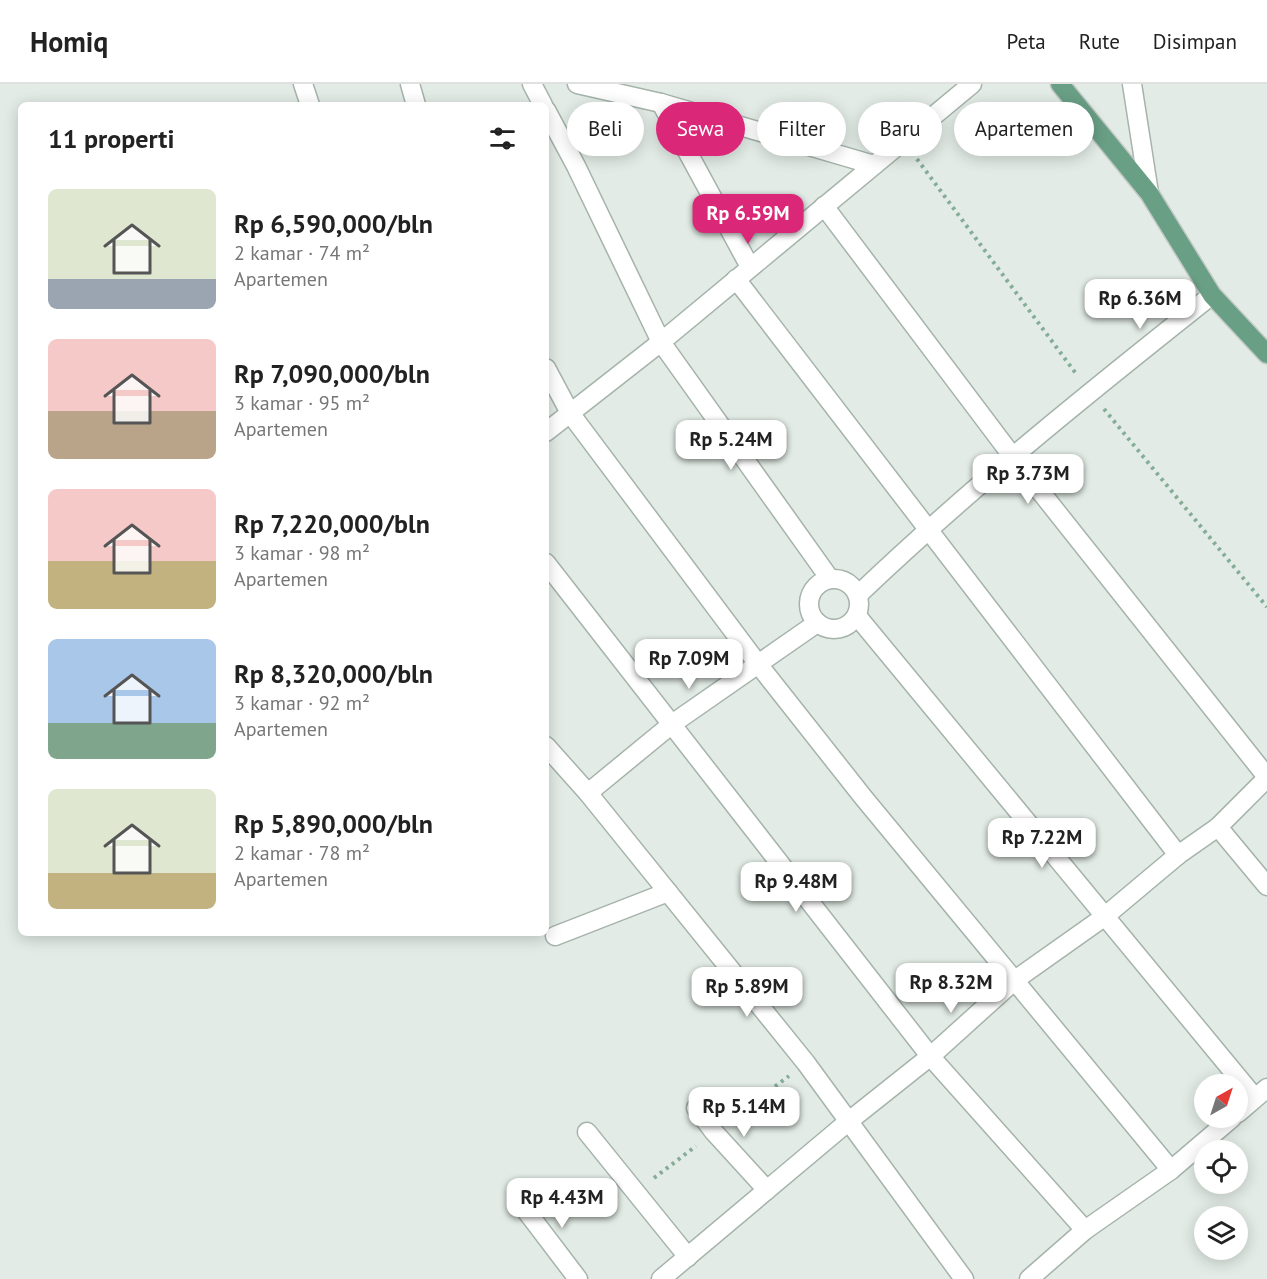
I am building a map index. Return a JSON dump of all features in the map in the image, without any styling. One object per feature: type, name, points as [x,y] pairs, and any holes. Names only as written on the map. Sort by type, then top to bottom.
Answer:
[{"type":"main road","points":[[1060,84],[1149,193],[1212,295],[1267,354]]},
{"type":"street","points":[[303,84],[309,102]]},
{"type":"street","points":[[411,84],[416,102]]},
{"type":"street","points":[[532,84],[541,102]]},
{"type":"street","points":[[577,84],[657,102]]},
{"type":"street","points":[[549,430],[661,342],[972,84]]},
{"type":"street","points":[[1132,84],[1149,193]]},
{"type":"street","points":[[549,116],[576,166],[661,342],[830,579]]},
{"type":"street","points":[[745,127],[874,165]]},
{"type":"street","points":[[687,156],[743,273],[927,529],[1178,855]]},
{"type":"street","points":[[661,1279],[849,1120],[930,1056],[1015,980],[1104,917],[1178,855],[1218,827],[1267,778],[1013,457],[824,206]]},
{"type":"street","points":[[858,594],[927,529],[1090,392],[1212,295]]},
{"type":"street","points":[[549,374],[570,414],[758,664],[871,806],[1171,1170]]},
{"type":"street","points":[[549,566],[930,1056],[1085,1230]]},
{"type":"street","points":[[830,579],[841,580],[851,585],[858,594],[860,605],[857,616],[849,625],[839,629],[828,628],[818,623],[811,614],[809,603],[812,592],[820,584],[830,579]]},
{"type":"street","points":[[857,616],[1104,917],[1261,1093],[1248,1104]]},
{"type":"street","points":[[588,793],[672,724],[818,623]]},
{"type":"street","points":[[549,749],[588,793],[806,1063],[964,1279]]},
{"type":"street","points":[[1218,827],[1267,886]]},
{"type":"street","points":[[555,936],[668,892]]},
{"type":"street","points":[[696,1108],[714,1132],[767,1190]]},
{"type":"street","points":[[1029,1279],[1085,1230],[1171,1170],[1220,1128]]},
{"type":"street","points":[[586,1132],[688,1257]]},
{"type":"street","points":[[518,1200],[578,1279]]}]
